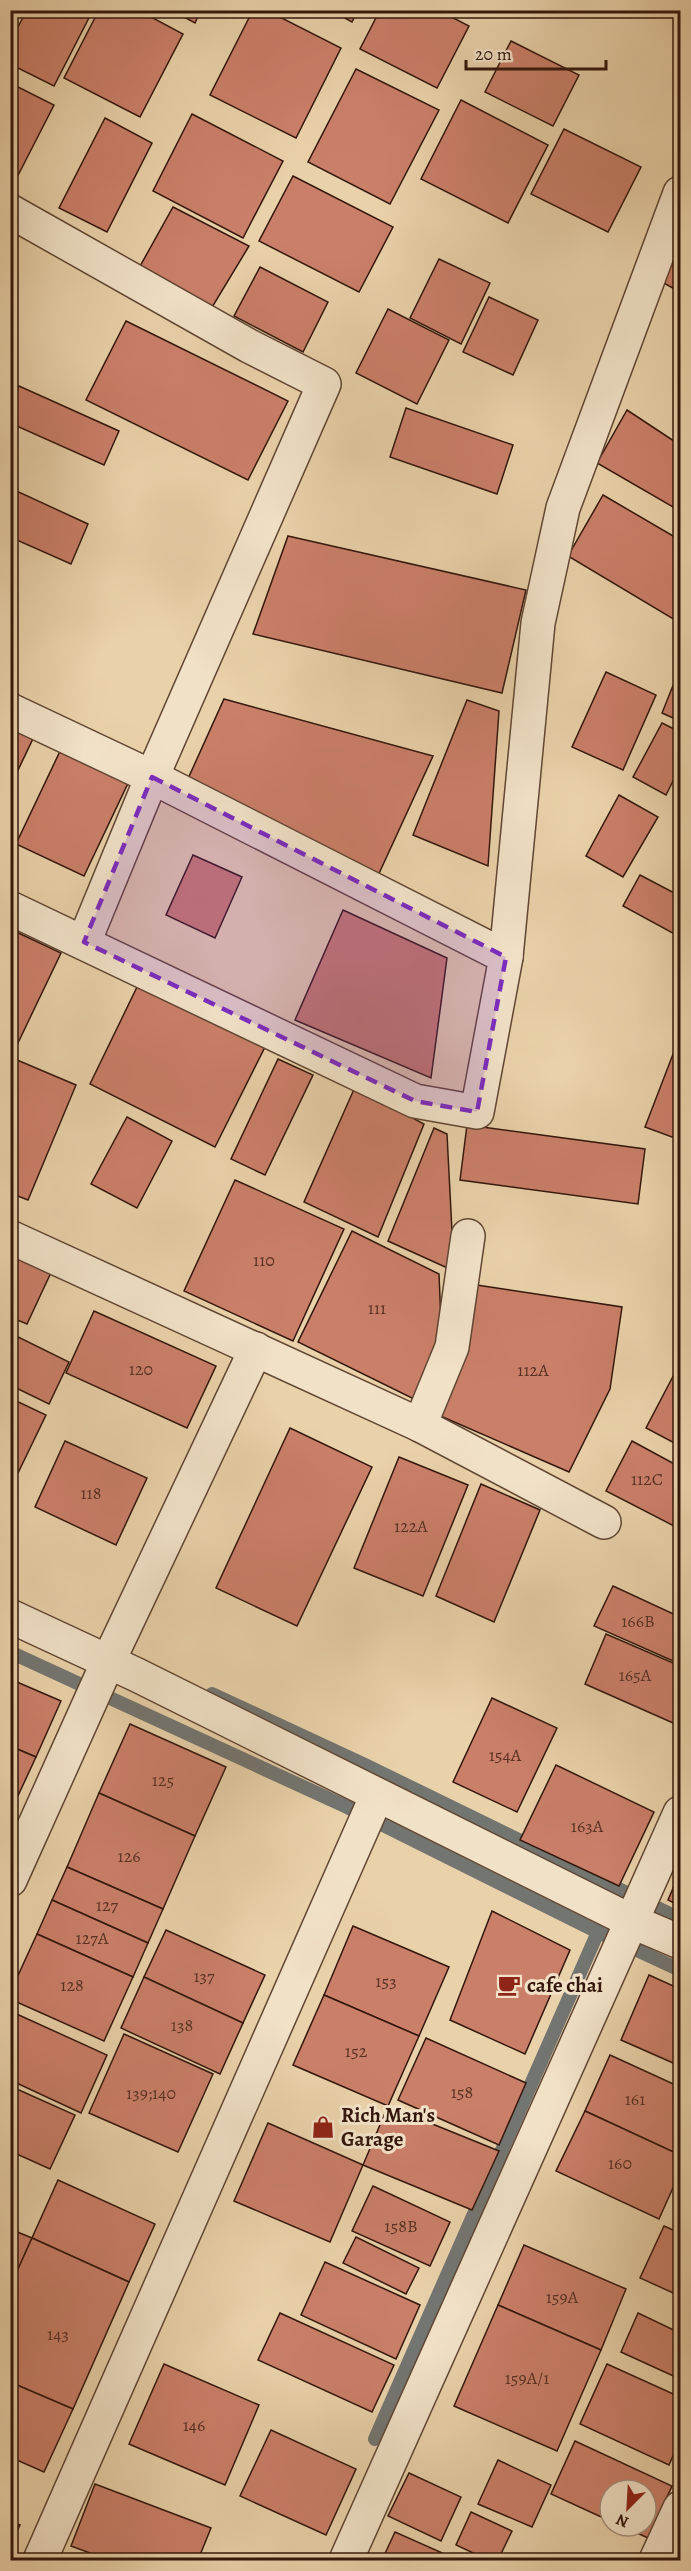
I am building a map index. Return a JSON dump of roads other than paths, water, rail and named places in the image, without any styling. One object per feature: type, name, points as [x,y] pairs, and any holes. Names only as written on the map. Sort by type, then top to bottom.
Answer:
[{"type":"street","points":[[10,908],[415,1101],[477,1112],[506,957],[538,624],[563,508],[681,193]]},
{"type":"street","points":[[10,211],[249,346],[324,384],[152,777],[84,942]]},
{"type":"street","points":[[10,710],[152,777],[506,957]]},
{"type":"street","points":[[420,1425],[452,1347],[468,1236]]},
{"type":"street","points":[[10,1237],[420,1425],[604,1522]]},
{"type":"street","points":[[10,1880],[108,1662],[256,1349]]},
{"type":"street","points":[[10,1616],[378,1795],[632,1923],[681,1942]]},
{"type":"street","points":[[40,2560],[378,1795]]},
{"type":"street","points":[[346,2560],[681,1813]]},
{"type":"street","points":[[656,2560],[681,2508]]},
{"type":"waterway","points":[[10,1652],[347,1807],[598,1932],[680,1970]]},
{"type":"waterway","points":[[212,1694],[363,1764],[680,1919]]},
{"type":"waterway","points":[[375,2439],[598,1932]]},
{"type":"place","name":"cafe chai","points":[[509,1985]]},
{"type":"place","name":"Rich Man's Garage","points":[[323,2127]]}]
